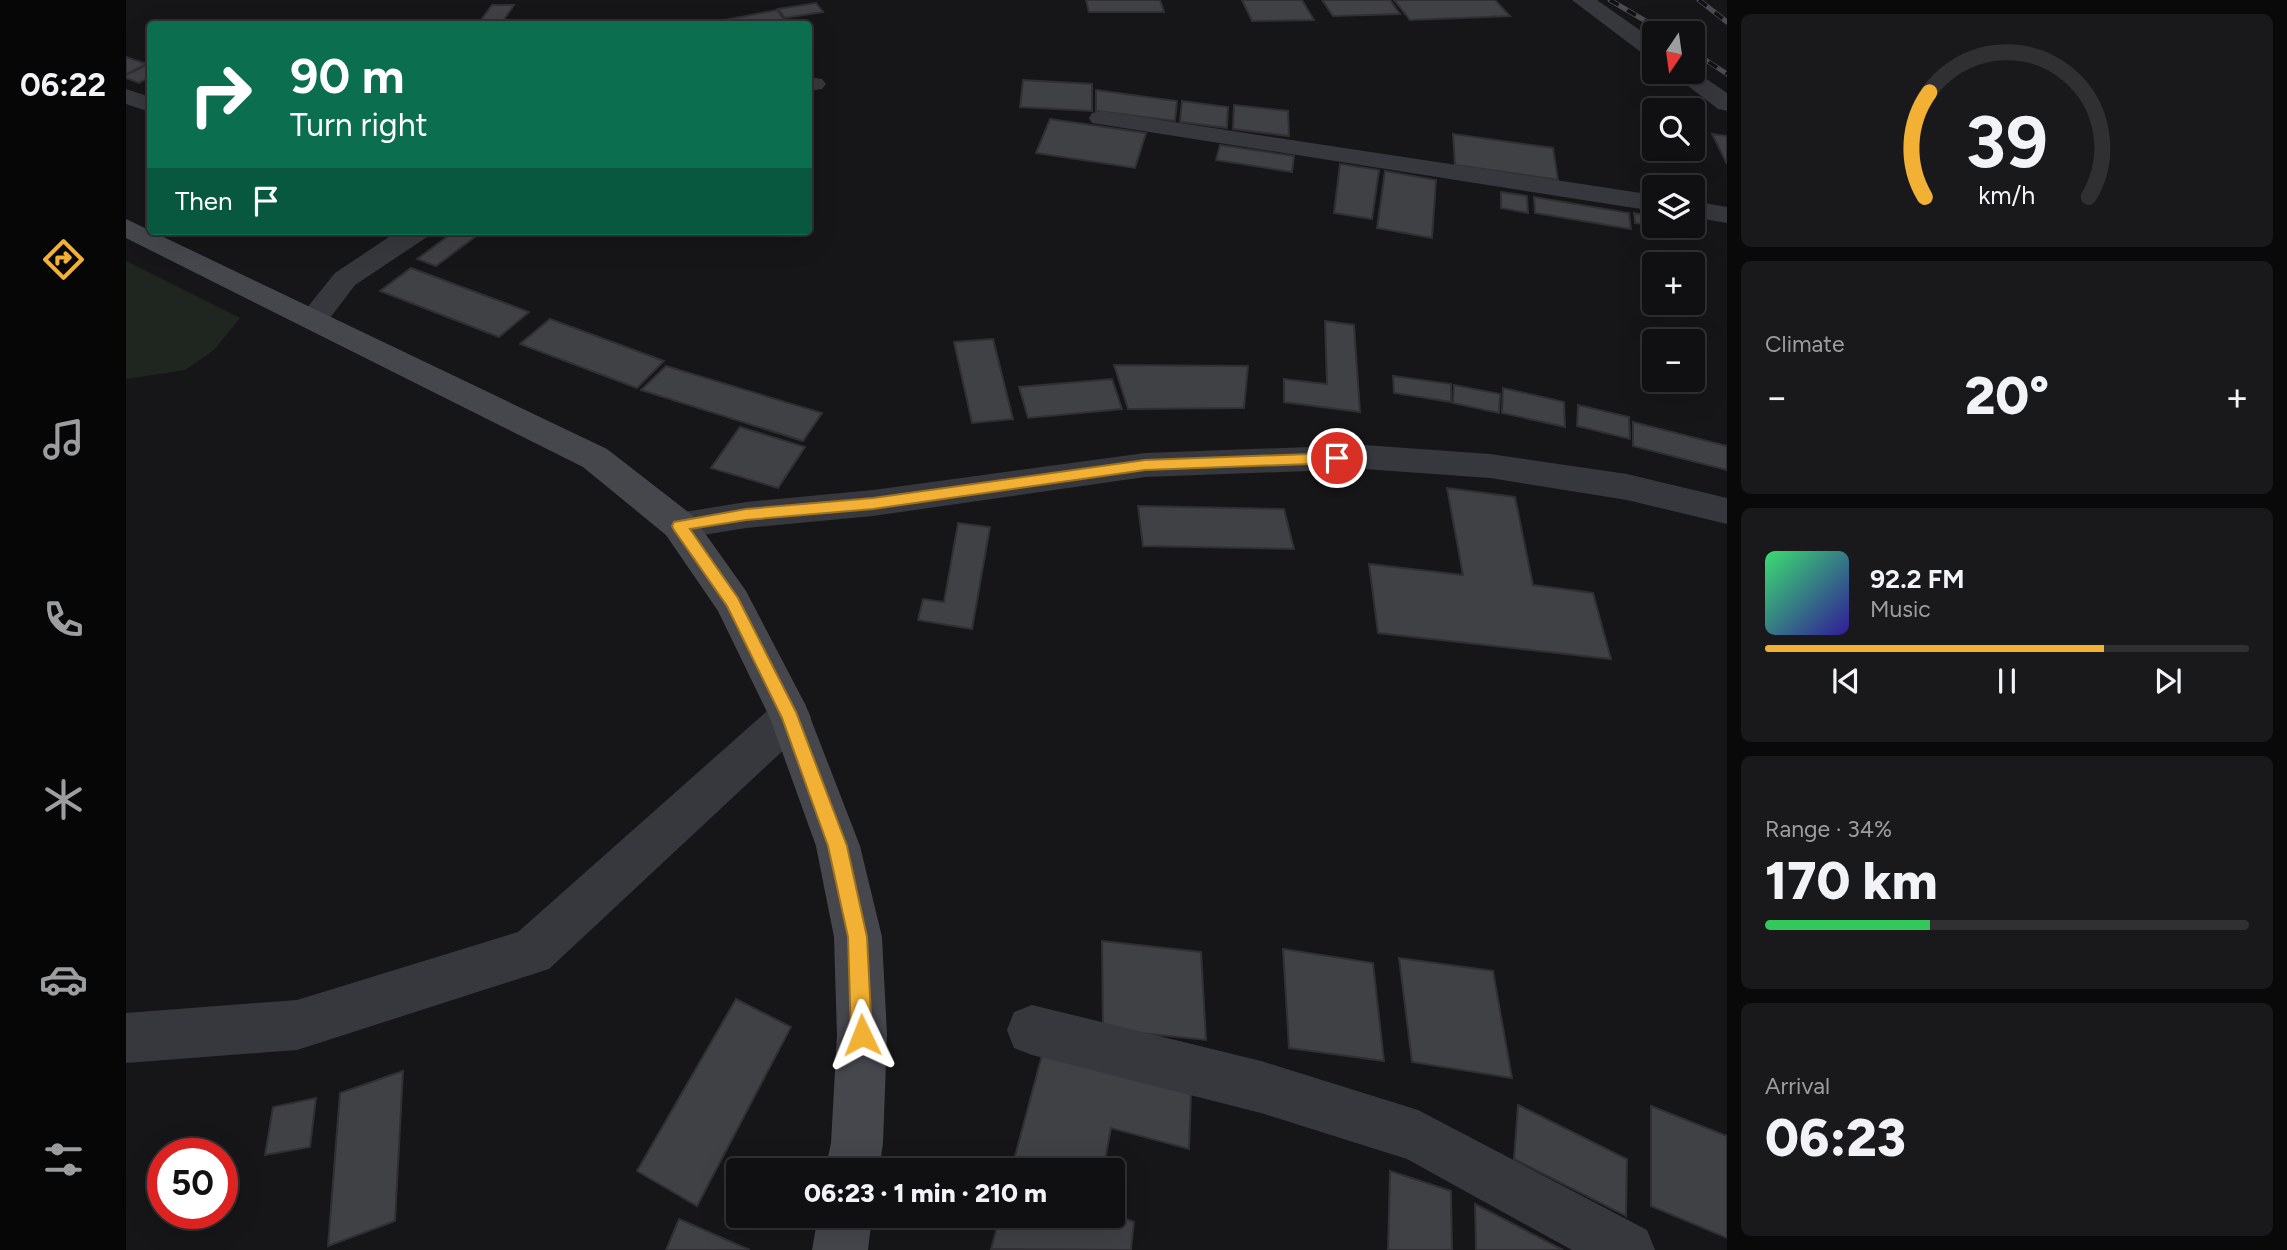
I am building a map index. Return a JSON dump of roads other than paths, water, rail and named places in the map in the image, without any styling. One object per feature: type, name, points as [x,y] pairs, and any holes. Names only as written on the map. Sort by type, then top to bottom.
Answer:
[{"type":"main road","points":[[126,227],[595,458],[679,526],[733,602],[790,717],[838,846],[858,937],[862,1035],[854,1158]]},
{"type":"main road","points":[[840,1250],[843,1228]]},
{"type":"street","points":[[1583,0],[1642,42]]},
{"type":"street","points":[[1699,84],[1727,104]]},
{"type":"street","points":[[126,96],[147,104]]},
{"type":"street","points":[[1101,118],[1642,201]]},
{"type":"street","points":[[1705,211],[1727,215]]},
{"type":"street","points":[[313,319],[345,279],[373,235]]},
{"type":"street","points":[[345,279],[411,235]]},
{"type":"street","points":[[679,526],[746,515],[873,503],[1145,465],[1364,457],[1490,466],[1627,487],[1727,511]]},
{"type":"street","points":[[126,1038],[297,1025],[532,952],[790,717]]},
{"type":"street","points":[[1032,1030],[1261,1087],[1418,1136],[1627,1250]]},
{"type":"railway","points":[[1610,0],[1646,21]]},
{"type":"railway","points":[[1699,0],[1727,22]]},
{"type":"railway","points":[[1705,60],[1727,74]]}]
